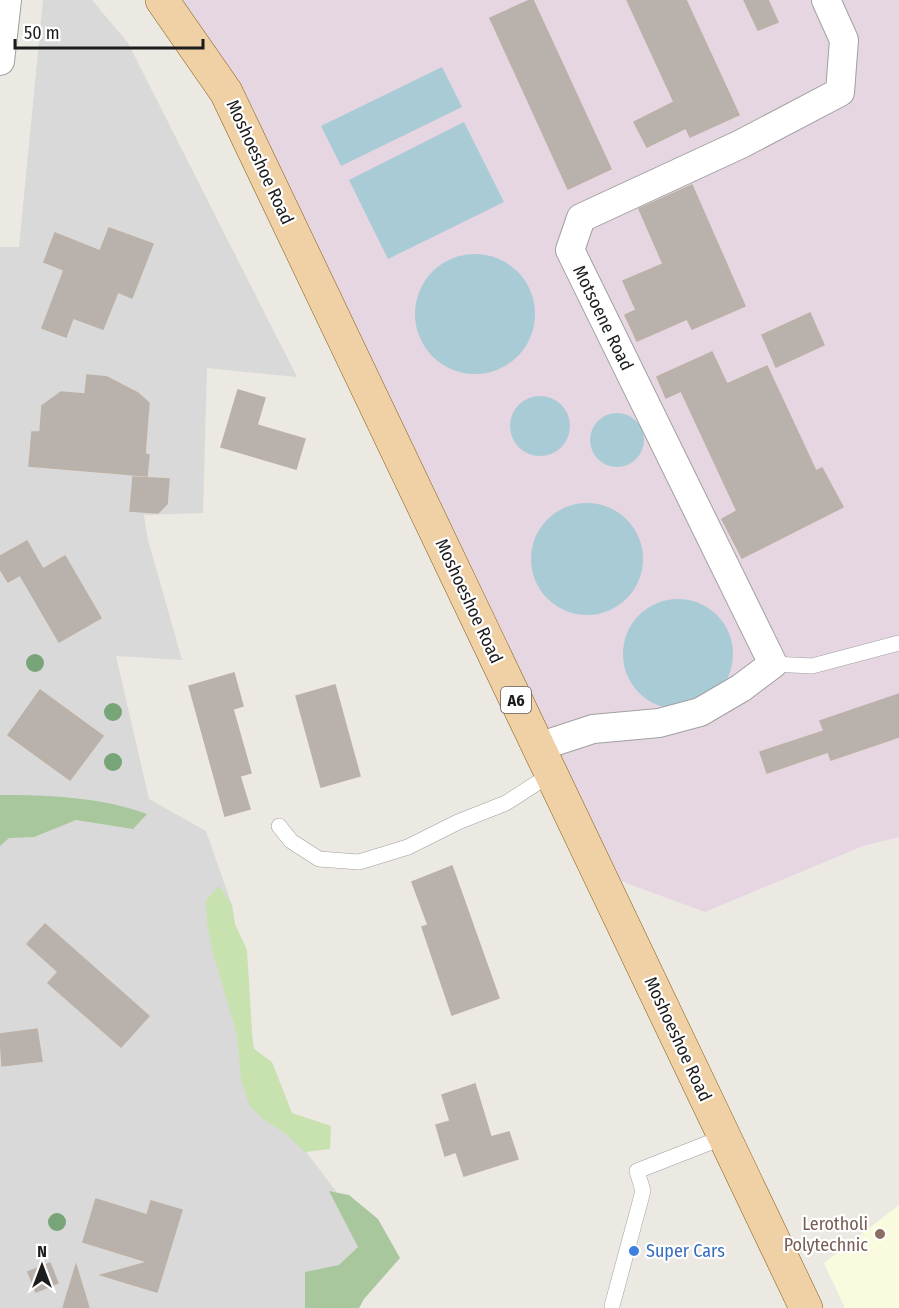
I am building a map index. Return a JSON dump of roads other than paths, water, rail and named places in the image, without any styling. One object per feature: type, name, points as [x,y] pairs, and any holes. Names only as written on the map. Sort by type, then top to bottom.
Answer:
[{"type":"main road","name":"Moshoeshoe Road","points":[[162,0],[226,92],[806,1308]]},
{"type":"street","points":[[0,61],[7,0]]},
{"type":"street","name":"Motsoene Road","points":[[773,664],[570,250],[581,218],[741,144],[840,92],[844,40],[826,0]]},
{"type":"street","points":[[545,760],[593,729],[659,723],[700,712],[741,688],[773,664]]},
{"type":"lane","points":[[773,664],[812,666],[899,644]]},
{"type":"lane","points":[[279,826],[291,841],[319,858],[359,862],[408,847],[458,822],[506,803],[545,760]]},
{"type":"lane","points":[[612,1306],[643,1191],[637,1171],[724,1137]]},
{"type":"water","points":[[442,67],[462,107],[341,166],[321,126]]},
{"type":"water","points":[[464,122],[504,202],[388,259],[349,180]]},
{"type":"water","points":[[475,254],[498,259],[517,272],[530,291],[535,314],[530,337],[517,356],[498,369],[475,374],[452,369],[433,356],[420,337],[415,314],[420,291],[433,272],[452,259]]},
{"type":"water","points":[[540,396],[561,405],[570,426],[561,447],[540,456],[519,447],[510,426],[519,405]]},
{"type":"water","points":[[612,413],[622,413],[632,417],[640,425],[644,440],[640,455],[632,463],[622,467],[612,467],[602,463],[594,455],[590,445],[590,435],[594,425],[602,417]]},
{"type":"water","points":[[587,503],[608,508],[626,520],[638,538],[643,559],[638,580],[626,598],[608,610],[587,615],[566,610],[548,598],[536,580],[531,559],[536,538],[548,520],[566,508]]},
{"type":"water","points":[[678,599],[699,603],[717,615],[729,633],[733,654],[729,675],[717,693],[699,705],[678,709],[657,705],[639,693],[627,675],[623,654],[627,633],[639,615],[657,603]]},
{"type":"place","name":"Lerotholi Polytechnic","points":[[880,1234]]},
{"type":"place","name":"Super Cars","points":[[634,1251]]}]
